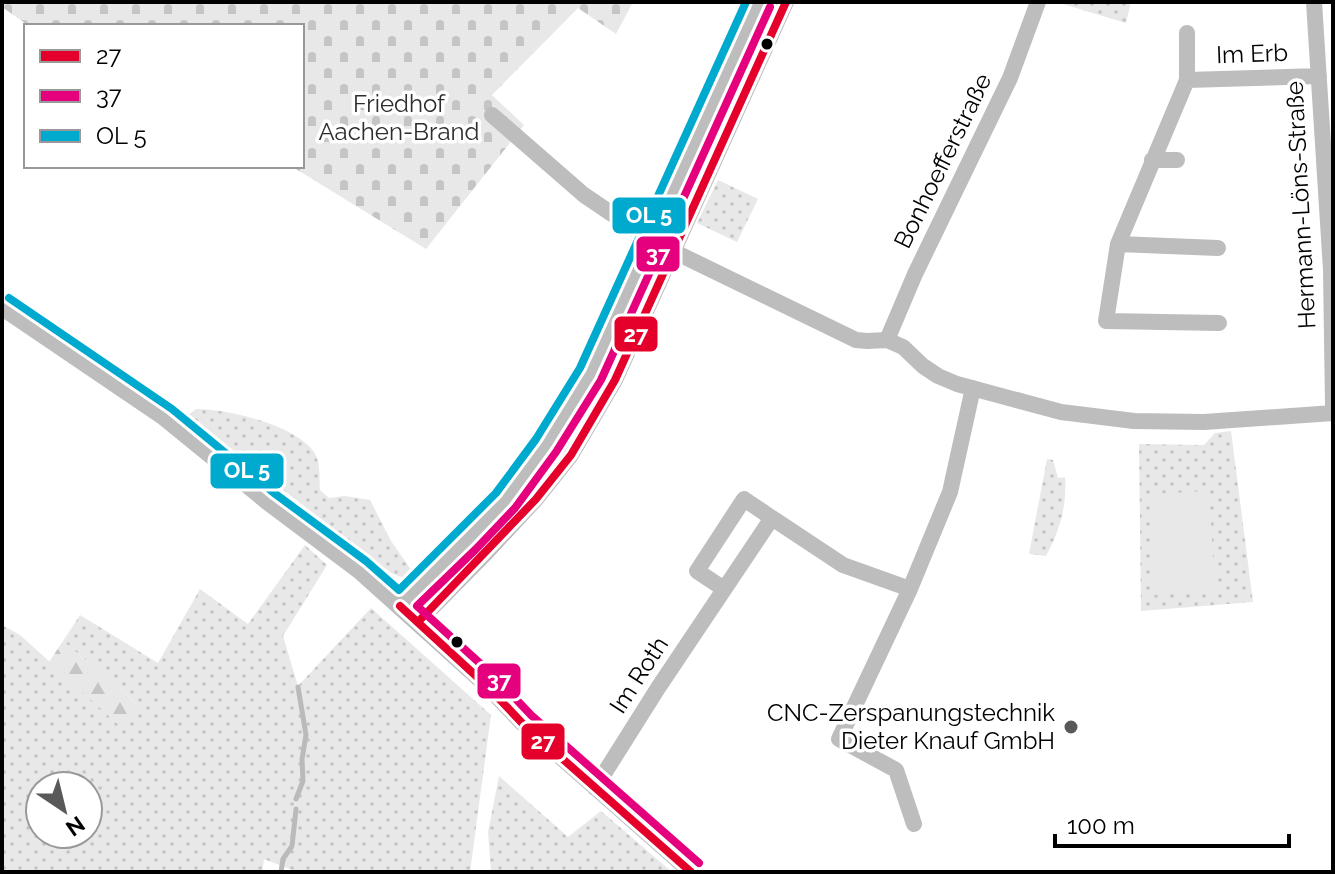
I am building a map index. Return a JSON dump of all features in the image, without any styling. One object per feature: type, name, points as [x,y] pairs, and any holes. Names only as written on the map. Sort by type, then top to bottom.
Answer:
[{"type":"street","points":[[400,606],[496,511],[546,446],[591,374],[759,2]]},
{"type":"street","points":[[418,622],[515,522],[571,455],[615,380],[786,2]]},
{"type":"street","name":"Bonhoefferstraße","points":[[887,340],[915,274],[1010,78],[1038,2]]},
{"type":"street","name":"Hermann-Löns-Straße","points":[[1314,2],[1332,270],[1333,406]]},
{"type":"street","name":"Im Erb","points":[[1187,33],[1187,80],[1118,244],[1106,321],[1219,323]]},
{"type":"street","name":"Im Erb","points":[[1187,80],[1319,76]]},
{"type":"street","points":[[492,115],[584,195],[652,241],[856,340],[887,340],[903,347],[938,376],[1061,412],[1134,421],[1204,422],[1333,413]]},
{"type":"street","points":[[1152,160],[1177,160]]},
{"type":"street","points":[[1118,244],[1218,248]]},
{"type":"street","points":[[2,308],[164,418],[267,502],[359,571],[487,686],[523,724],[691,872]]},
{"type":"street","points":[[914,824],[896,770],[839,739],[910,589],[950,492],[973,388]]},
{"type":"street","points":[[724,589],[697,571],[744,499],[843,565],[910,589]]},
{"type":"street","name":"Im Roth","points":[[595,788],[772,518]]},
{"type":"green space","name":"Friedhof Aachen-Brand","points":[[2,2],[633,2],[616,34],[578,8],[492,95],[524,125],[426,249],[294,168],[304,168],[304,24],[26,24],[2,7]]},
{"type":"green space","points":[[1056,2],[1131,2],[1126,23]]},
{"type":"green space","points":[[718,180],[758,199],[737,242],[697,223]]},
{"type":"green space","points":[[196,409],[260,420],[305,442],[318,460],[320,490],[329,498],[345,496],[370,500],[391,541],[414,574],[401,577],[391,573],[187,416]]},
{"type":"green space","points":[[1231,431],[1253,602],[1141,611],[1139,444],[1204,445],[1215,433]]},
{"type":"green space","points":[[553,445],[563,452],[509,519],[430,599],[425,594],[504,514]]},
{"type":"green space","points":[[1047,459],[1053,460],[1058,478],[1065,477],[1065,498],[1062,518],[1046,556],[1029,554]]},
{"type":"green space","points":[[1209,491],[1215,591],[1155,595],[1149,494]]},
{"type":"green space","points":[[305,545],[327,565],[283,636],[298,686],[371,608],[491,715],[470,872],[297,872],[264,859],[262,872],[2,872],[2,625],[20,635],[123,728],[137,704],[63,641],[80,615],[158,663],[200,589],[248,624]]},
{"type":"green space","points":[[63,641],[137,704],[123,729],[49,662]]},
{"type":"green space","points":[[499,776],[568,837],[601,811],[672,872],[491,872],[488,832]]},
{"type":"waterway","points":[[296,799],[303,781],[302,759],[306,735],[298,687]]},
{"type":"waterway","points":[[281,872],[283,859],[292,846],[296,809]]},
{"type":"transit line","points":[[9,298],[172,409],[399,590],[496,493],[536,439],[580,368],[746,2]]},
{"type":"transit line","name":"27","points":[[418,622],[536,499],[571,455],[615,380],[786,2]]},
{"type":"transit line","name":"37","points":[[699,863],[531,715],[495,677],[417,606],[515,508],[556,452],[601,380],[770,7]]},
{"type":"transit line","name":"27","points":[[400,606],[487,686],[523,724],[691,872]]},
{"type":"place","name":"CNC-Zerspanungstechnik Dieter Knauf GmbH","points":[[1071,727]]}]
